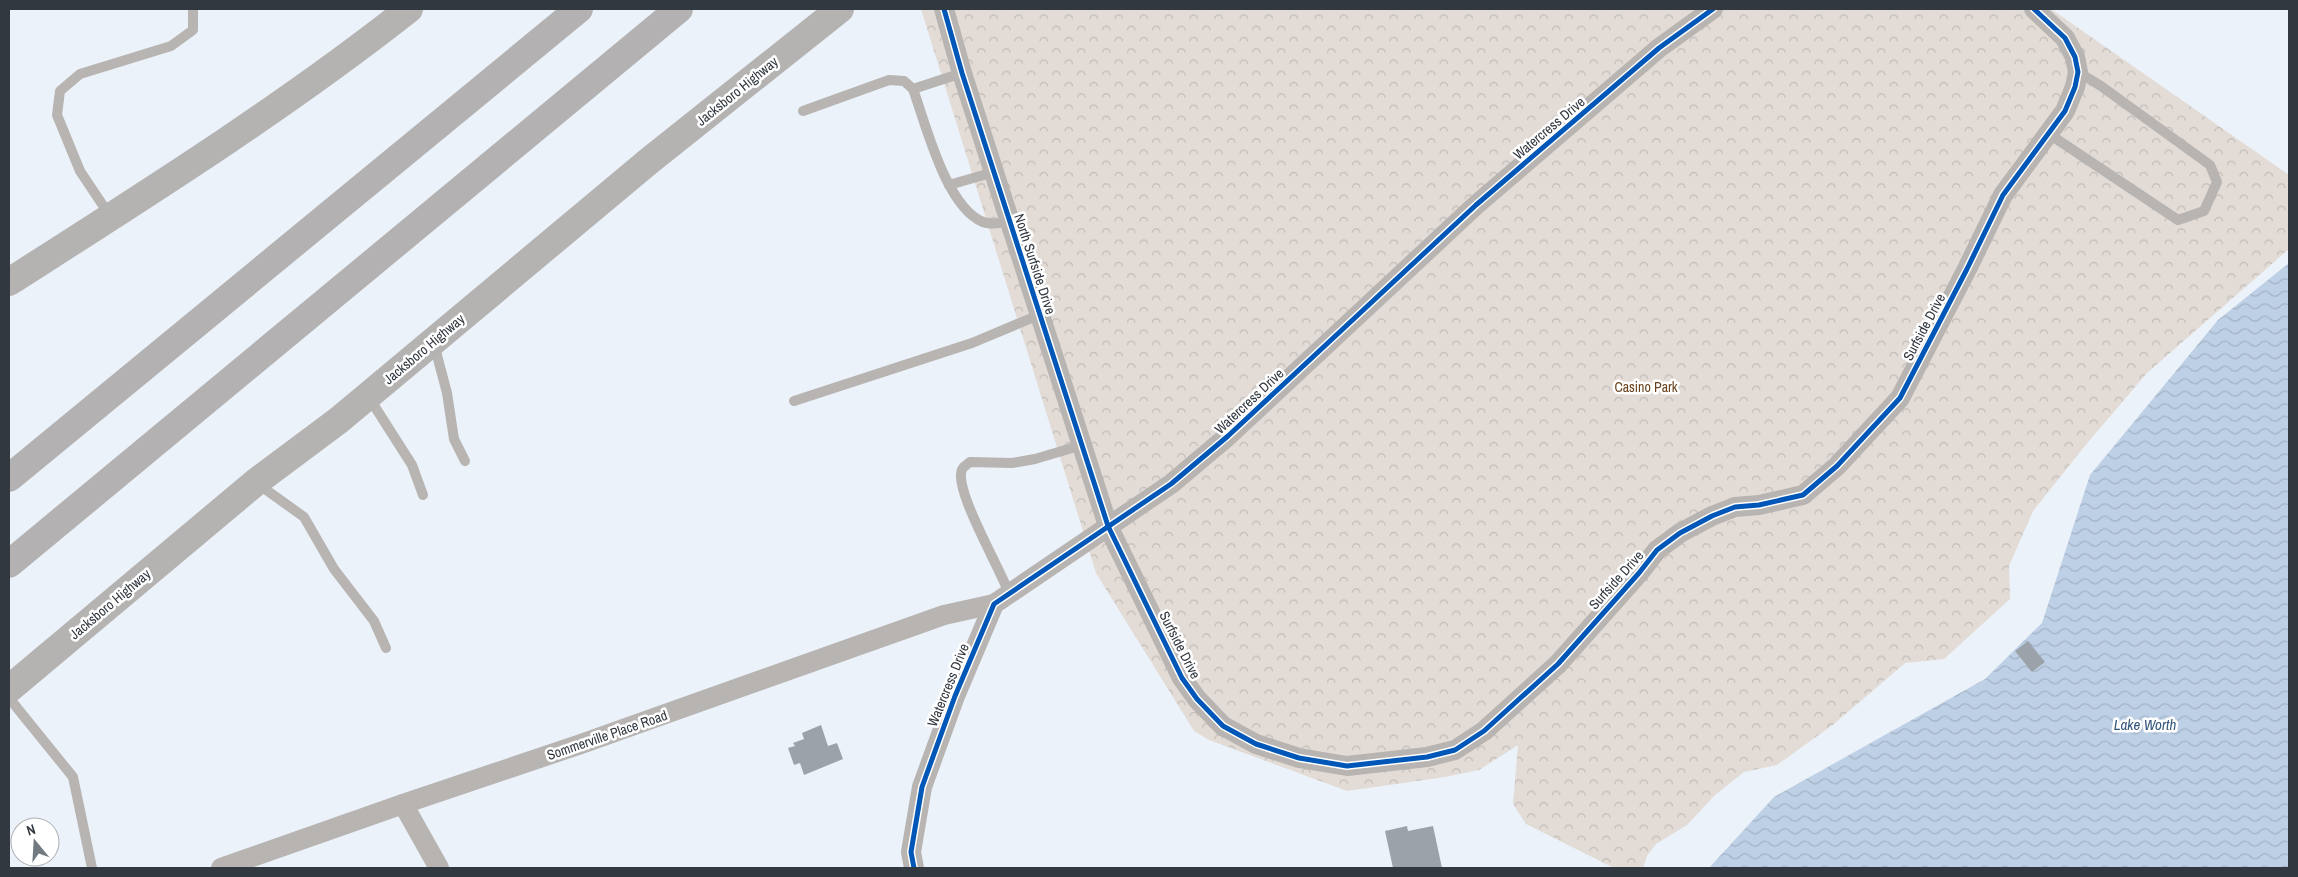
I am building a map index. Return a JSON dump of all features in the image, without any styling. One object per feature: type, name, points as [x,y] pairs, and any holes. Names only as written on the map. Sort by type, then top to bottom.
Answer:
[{"type":"highway","points":[[9,478],[580,9]]},
{"type":"highway","points":[[9,564],[679,9]]},
{"type":"main road","points":[[9,282],[270,111],[361,46],[408,9]]},
{"type":"main road","name":"Jacksboro Highway","points":[[9,689],[256,482],[339,420],[649,161],[840,9]]},
{"type":"street","name":"North Surfside Drive","points":[[944,9],[962,73],[1108,526]]},
{"type":"street","name":"Watercress Drive","points":[[914,868],[911,852],[922,787],[955,696],[1002,598],[1171,484],[1228,436],[1476,205],[1659,48],[1713,9]]},
{"type":"street","points":[[2034,9],[2065,38],[2075,57],[2078,72]]},
{"type":"street","name":"Surfside Drive","points":[[1108,526],[1182,678],[1197,699],[1222,726],[1256,744],[1274,750],[1299,758],[1347,766],[1427,757],[1455,750],[1484,732],[1558,664],[1639,574],[1657,550],[1680,533],[1712,516],[1735,507],[1759,505],[1803,495],[1838,466],[1900,398],[2003,195],[2065,111],[2075,87],[2078,72]]},
{"type":"street","name":"Sommerville Place Road","points":[[221,868],[590,741],[944,615],[1002,598]]},
{"type":"street","points":[[403,804],[439,868]]},
{"type":"lane","points":[[110,217],[80,171],[57,115],[60,92],[80,74],[171,46],[193,30],[193,9]]},
{"type":"lane","points":[[2049,134],[2178,220],[2204,211],[2217,182],[2210,165],[2101,86],[2078,72]]},
{"type":"lane","points":[[913,89],[962,73]]},
{"type":"lane","points":[[803,111],[889,80],[904,81],[913,89],[942,172],[966,210],[984,223],[1010,222]]},
{"type":"lane","points":[[949,185],[994,172]]},
{"type":"lane","points":[[794,401],[972,344],[1039,315]]},
{"type":"lane","points":[[434,342],[447,393],[454,439],[465,461]]},
{"type":"lane","points":[[368,395],[412,465],[423,494]]},
{"type":"lane","points":[[1002,598],[969,504],[960,474],[963,468],[970,462],[993,464],[1035,459],[1082,445]]},
{"type":"lane","points":[[256,482],[304,517],[334,570],[374,621],[386,648]]},
{"type":"lane","points":[[9,698],[73,777],[92,868]]},
{"type":"green space","name":"Casino Park","points":[[921,9],[2051,9],[2289,175],[2289,249],[2147,373],[2084,447],[2033,511],[2009,566],[2010,599],[1944,659],[1905,663],[1834,724],[1777,765],[1744,772],[1715,795],[1687,825],[1656,844],[1647,856],[1643,868],[1614,868],[1526,824],[1513,804],[1518,745],[1479,770],[1445,777],[1347,791],[1209,740],[1194,731],[1096,573]]},
{"type":"water","name":"Lake Worth","points":[[2289,263],[2289,868],[1709,868],[1774,797],[1985,679],[2042,623],[2090,475],[2218,320]]},
{"type":"building","points":[[2028,641],[2045,662],[2032,672],[2015,651]]},
{"type":"building","points":[[821,725],[828,746],[837,743],[843,759],[804,775],[800,763],[794,765],[788,748],[795,746],[793,743],[804,739],[802,733]]},
{"type":"building","points":[[1407,826],[1408,831],[1433,826],[1442,868],[1393,868],[1385,831]]},
{"type":"cycle path","points":[[944,9],[962,73],[1108,526],[1182,678],[1197,699],[1223,726],[1256,744],[1299,758],[1347,766],[1427,757],[1455,750],[1484,731],[1558,664],[1657,550],[1680,533],[1712,516],[1735,507],[1759,505],[1803,495],[1837,466],[1900,398],[2003,195],[2065,111],[2075,87],[2078,72],[2075,57],[2065,38],[2034,9]]},
{"type":"cycle path","points":[[914,868],[911,852],[922,787],[955,696],[994,604],[1171,484],[1228,436],[1476,205],[1659,48],[1713,9]]}]
